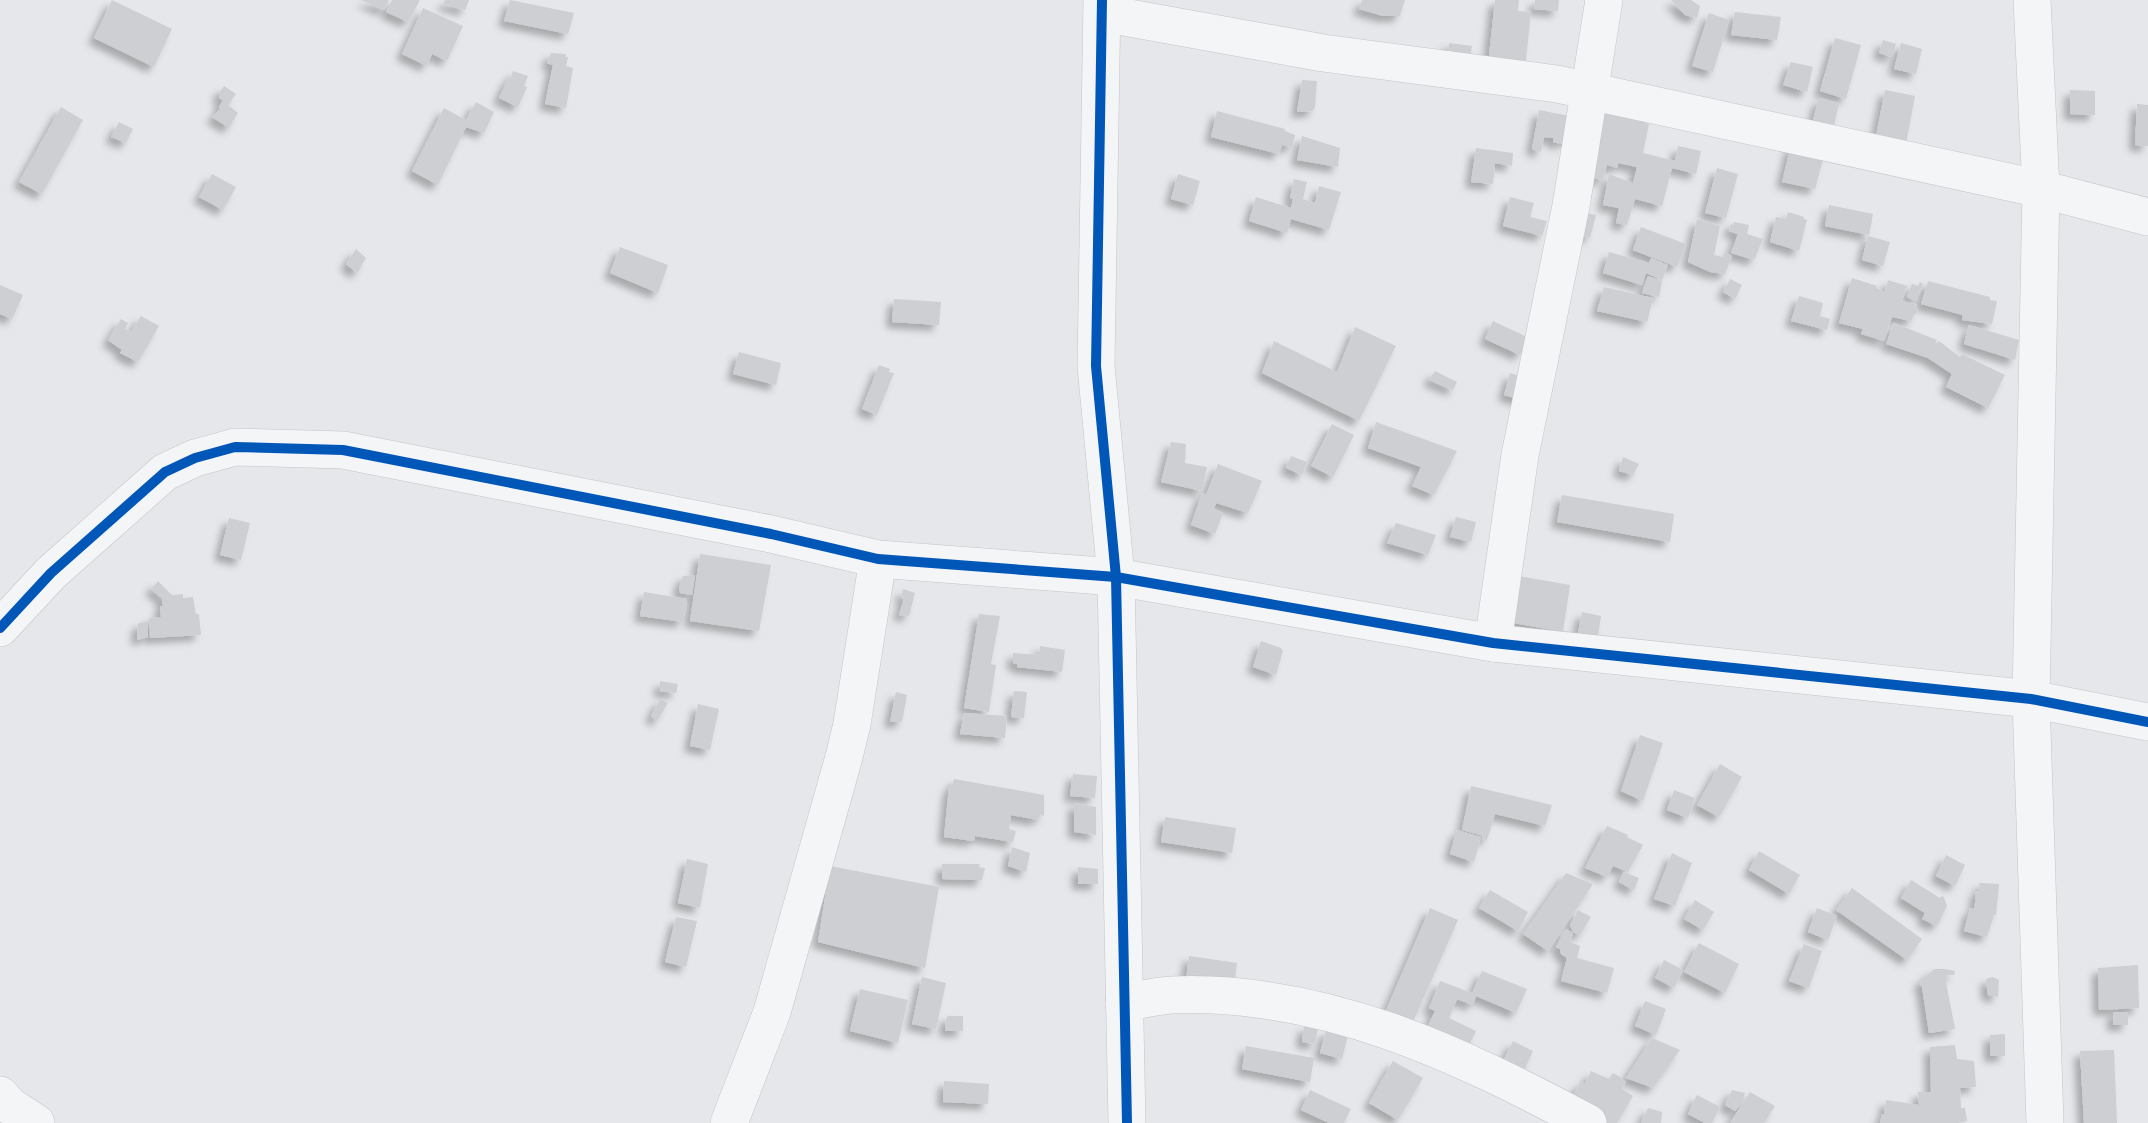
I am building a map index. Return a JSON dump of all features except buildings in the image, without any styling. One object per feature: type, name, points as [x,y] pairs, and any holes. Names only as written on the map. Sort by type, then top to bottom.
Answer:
[{"type":"street","points":[[1493,643],[1520,455],[1555,294],[1591,92],[1604,0]]},
{"type":"street","points":[[2032,0],[2041,189],[2031,699],[2045,1123]]},
{"type":"street","points":[[1127,1123],[1116,577],[1096,366],[1102,7],[1323,53],[1557,84],[2041,189],[2148,217]]},
{"type":"street","points":[[0,628],[51,573],[165,472],[195,458],[235,447],[343,450],[771,534],[878,559],[1116,577],[1493,643],[2031,699],[2148,722]]},
{"type":"street","points":[[729,1123],[772,1012],[844,757],[852,724],[878,559]]},
{"type":"street","points":[[1124,1003],[1169,995],[1225,996],[1303,1005],[1332,1012],[1443,1051],[1588,1123]]},
{"type":"street","points":[[0,1096],[36,1123]]},
{"type":"cycle path","points":[[1102,0],[1096,366],[1116,577],[1127,1123]]},
{"type":"cycle path","points":[[0,628],[51,573],[165,472],[195,458],[235,447],[343,450],[771,534],[878,559],[1116,577],[1493,643],[2031,699],[2148,722]]}]
